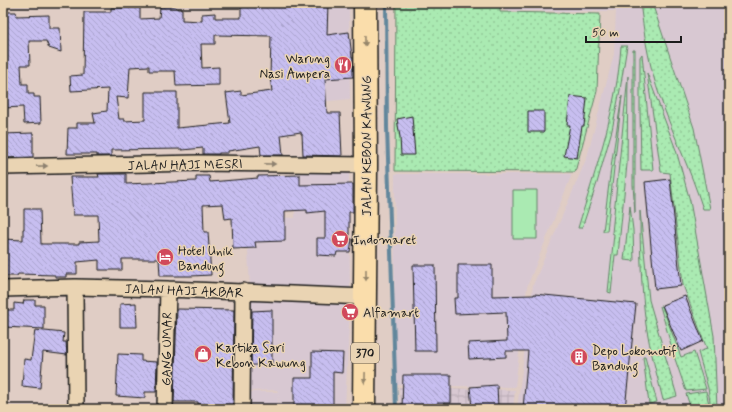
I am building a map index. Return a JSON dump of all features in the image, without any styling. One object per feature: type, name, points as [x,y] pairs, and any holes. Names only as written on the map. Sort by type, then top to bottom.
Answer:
[{"type":"main road","name":"JALAN KEBON KAWUNG","points":[[364,409],[366,297],[365,3]]},
{"type":"street","name":"JALAN HAJI MESRI","points":[[3,167],[198,163],[366,165]]},
{"type":"street","name":"JALAN HAJI AKBAR","points":[[3,289],[75,287],[168,289],[366,297]]},
{"type":"street","points":[[75,287],[76,409]]},
{"type":"street","name":"GANG UMAR","points":[[165,409],[168,289]]},
{"type":"street","points":[[242,409],[243,291]]},
{"type":"shaded area","points":[[293,3],[349,3],[350,99],[278,106],[270,64],[291,60]]},
{"type":"shaded area","points":[[505,3],[729,3],[729,409],[517,409],[533,285],[587,157],[614,54],[616,11],[505,11]]},
{"type":"shaded area","points":[[349,168],[350,293],[250,287],[246,218],[295,218],[296,169]]},
{"type":"shaded area","points":[[395,174],[572,174],[527,287],[515,387],[394,385]]},
{"type":"shaded area","points":[[245,300],[350,304],[345,408],[280,407],[278,396],[279,409],[248,409],[247,392],[278,392],[277,390],[248,391]]},
{"type":"shaded area","points":[[399,387],[515,390],[513,409],[400,409]]},
{"type":"green space","points":[[396,3],[500,3],[500,12],[600,14],[597,91],[575,172],[395,171]]},
{"type":"green space","points":[[640,3],[652,3],[694,128],[710,209],[703,209],[660,97],[648,54]]},
{"type":"green space","points":[[621,46],[627,46],[612,130],[582,228],[578,228],[605,138],[619,69]]},
{"type":"green space","points":[[633,50],[635,50],[635,213],[633,185]]},
{"type":"green space","points":[[642,54],[653,170],[641,170],[640,57]]},
{"type":"green space","points":[[647,73],[676,150],[690,201],[714,336],[717,409],[711,409],[708,388],[698,352],[707,349],[683,285],[670,173],[661,172]]},
{"type":"green space","points":[[628,76],[627,164],[618,255],[615,255],[611,293],[608,292],[614,234],[612,233]]},
{"type":"green space","points":[[622,96],[607,231],[603,231],[612,160]]},
{"type":"green space","points":[[513,190],[537,190],[537,239],[513,239]]},
{"type":"green space","points":[[630,206],[633,230],[634,261],[624,260]]},
{"type":"green space","points":[[640,211],[649,300],[677,396],[663,400],[646,325],[641,268]]},
{"type":"green space","points":[[660,306],[662,306],[681,357],[694,352],[706,389],[686,391]]},
{"type":"green space","points":[[643,357],[645,357],[657,402],[649,404]]},
{"type":"green space","points":[[706,391],[710,409],[691,409],[686,394]]},
{"type":"building","points":[[328,3],[327,35],[349,32],[353,57],[353,77],[325,79],[327,113],[340,113],[342,156],[303,155],[301,132],[281,135],[283,155],[261,155],[260,146],[228,151],[228,153],[219,154],[203,154],[203,148],[182,150],[111,150],[111,156],[97,156],[97,154],[67,154],[68,128],[77,128],[77,123],[95,123],[93,113],[107,111],[108,89],[71,91],[70,76],[83,75],[84,12],[111,12],[111,8],[140,8],[140,19],[159,18],[160,7],[174,6],[178,9],[182,9],[182,20],[202,21],[202,14],[215,13],[215,18],[241,18],[241,4]],"holes":[[[215,35],[271,36],[270,78],[272,91],[241,95],[241,91],[226,93],[230,123],[177,128],[177,92],[145,92],[145,120],[124,121],[124,119],[119,119],[116,97],[128,98],[130,67],[149,66],[149,71],[175,71],[176,86],[219,85],[219,67],[202,68],[201,44],[215,44]]]},
{"type":"building","points":[[8,12],[16,12],[17,16],[49,15],[49,28],[60,28],[61,52],[49,48],[46,41],[29,41],[30,65],[21,65],[22,84],[28,84],[28,94],[34,94],[34,97],[40,97],[41,123],[24,124],[23,107],[3,108],[3,15],[7,15]]},
{"type":"building","points":[[570,96],[587,98],[584,126],[582,126],[577,158],[564,156],[570,125],[567,125]]},
{"type":"building","points":[[528,111],[544,111],[544,132],[528,132]]},
{"type":"building","points":[[412,116],[415,155],[401,155],[397,119]]},
{"type":"building","points":[[33,133],[33,157],[3,158],[3,134]]},
{"type":"building","points":[[98,174],[126,174],[126,184],[196,181],[196,176],[209,176],[210,182],[258,178],[258,176],[300,175],[300,185],[353,184],[353,212],[349,212],[349,239],[352,239],[350,252],[337,252],[336,256],[317,255],[317,238],[325,238],[325,211],[307,213],[307,210],[285,211],[285,241],[255,242],[256,248],[233,249],[232,218],[225,219],[223,204],[203,205],[204,232],[208,232],[211,275],[160,276],[159,259],[122,259],[122,270],[99,270],[99,260],[77,262],[77,274],[66,274],[66,277],[55,277],[55,275],[18,274],[17,276],[3,276],[3,239],[23,240],[24,209],[40,209],[41,244],[79,244],[79,242],[99,241],[98,215],[73,215],[70,177],[99,177]]},
{"type":"building","points":[[670,179],[681,286],[655,289],[645,182]]},
{"type":"building","points":[[413,265],[435,265],[436,351],[415,351]]},
{"type":"building","name":"Depo Lokomotif Bandung","points":[[458,265],[492,265],[492,296],[534,294],[636,304],[625,409],[523,409],[528,351],[506,351],[506,357],[469,359],[468,343],[507,341],[506,312],[455,314],[454,298],[458,298]]},
{"type":"building","points":[[685,296],[703,341],[681,351],[662,305]]},
{"type":"building","points":[[24,300],[35,300],[35,305],[44,305],[44,329],[3,327],[3,310],[14,310],[14,303],[23,304]]},
{"type":"building","points":[[136,303],[137,327],[120,327],[120,304]]},
{"type":"building","points":[[177,309],[234,310],[233,405],[198,404],[198,402],[174,402]]},
{"type":"building","points":[[272,310],[272,365],[251,365],[252,311]]},
{"type":"building","points":[[35,330],[64,333],[63,342],[66,342],[67,355],[43,352],[40,388],[22,386],[24,359],[31,360]]},
{"type":"building","points":[[312,352],[343,353],[342,373],[333,372],[333,408],[294,408],[294,378],[312,378]]},
{"type":"building","points":[[118,354],[141,355],[141,361],[157,362],[156,392],[145,392],[145,398],[116,396]]},
{"type":"building","points":[[403,375],[451,375],[451,403],[437,403],[437,409],[402,409]]},
{"type":"building","points":[[497,385],[498,407],[472,408],[470,387]]},
{"type":"waterway","points":[[386,3],[387,127],[396,409]]},
{"type":"place","name":"Warung Nasi Ampera","points":[[343,65]]},
{"type":"place","name":"Indomaret","points":[[340,239]]},
{"type":"place","name":"Hotel Unik Bandung","points":[[165,257]]},
{"type":"place","name":"Alfamart","points":[[350,312]]},
{"type":"place","name":"Kartika Sari Kebon Kawung","points":[[203,354]]},
{"type":"place","name":"Depo Lokomotif Bandung","points":[[579,357]]}]
